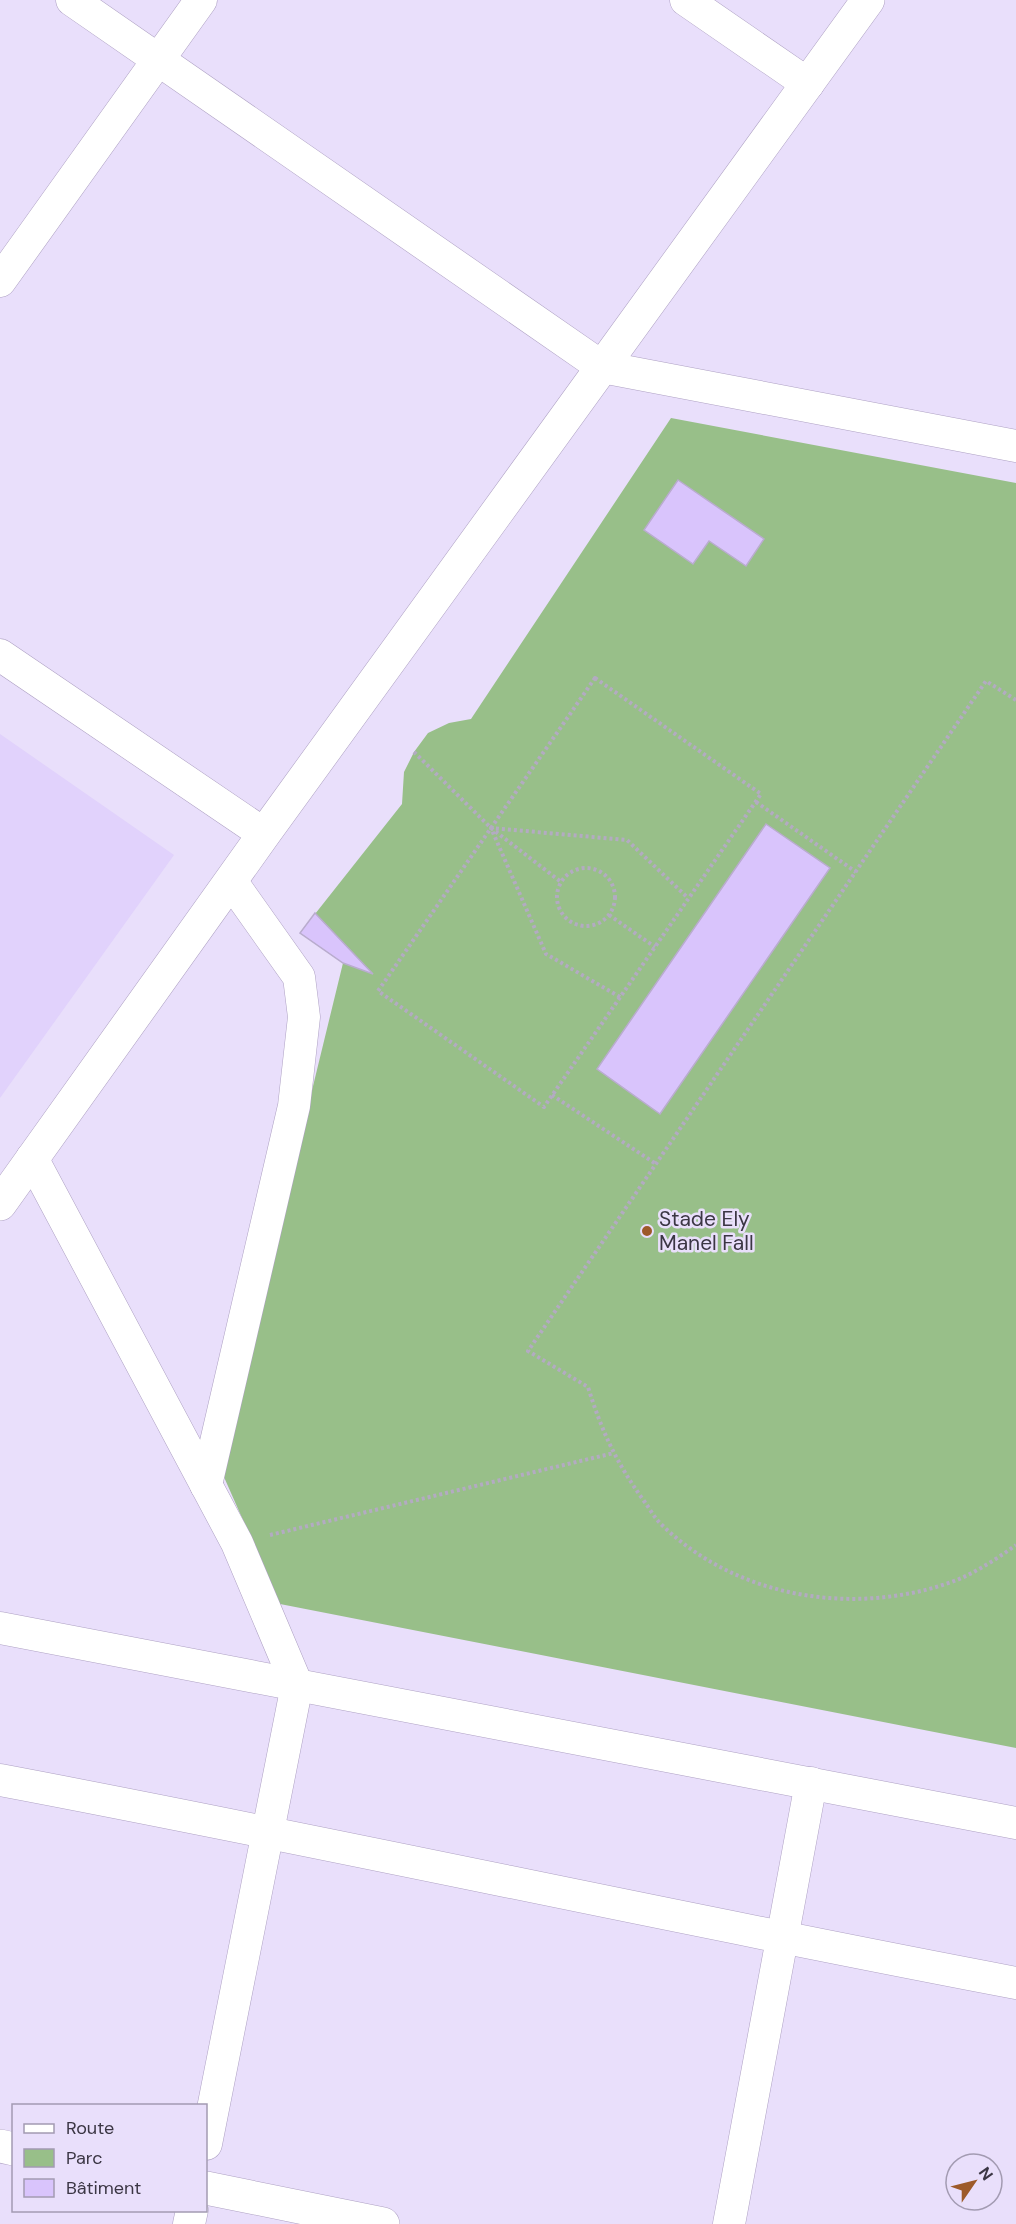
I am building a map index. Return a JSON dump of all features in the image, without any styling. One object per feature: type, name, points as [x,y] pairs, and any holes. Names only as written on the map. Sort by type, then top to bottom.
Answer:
[{"type":"street","points":[[72,0],[602,367],[1016,446]]},
{"type":"street","points":[[0,281],[201,0]]},
{"type":"street","points":[[686,0],[808,84]]},
{"type":"street","points":[[0,1204],[264,834],[868,0]]},
{"type":"street","points":[[0,655],[264,834]]},
{"type":"street","points":[[206,1485],[294,1107],[304,1017],[299,977],[231,881]]},
{"type":"street","points":[[32,1158],[237,1543],[297,1685],[207,2139]]},
{"type":"street","points":[[0,1628],[1016,1823]]},
{"type":"street","points":[[0,1780],[268,1831],[782,1939],[1016,1983]]},
{"type":"street","points":[[729,2224],[811,1783]]},
{"type":"street","points":[[207,2188],[383,2224]]},
{"type":"path","points":[[595,678],[761,794],[756,802],[544,1107],[378,991],[595,678]]},
{"type":"path","points":[[1016,700],[986,681],[528,1351],[588,1387],[602,1433],[628,1479],[662,1525],[708,1562],[754,1582],[804,1596],[855,1599],[910,1594],[958,1579],[992,1562],[1016,1545]]},
{"type":"path","points":[[414,752],[491,828],[561,882]]},
{"type":"path","points":[[756,802],[856,872]]},
{"type":"path","points":[[491,828],[627,840],[688,898]]},
{"type":"path","points":[[491,828],[546,954],[620,998]]},
{"type":"path","points":[[585,867],[603,873],[614,888],[614,907],[609,915],[592,925],[574,924],[566,918],[557,901],[561,882],[566,874],[585,867]]},
{"type":"path","points":[[609,915],[655,947]]},
{"type":"path","points":[[552,1095],[656,1164]]},
{"type":"path","points":[[237,1543],[614,1453]]},
{"type":"shaded area","points":[[0,734],[174,855],[0,1098]]},
{"type":"green space","name":"Stade Ely Manel Fall","points":[[671,418],[1016,483],[1016,1748],[280,1604],[220,1468],[343,963],[300,933],[402,804],[404,772],[414,752],[428,733],[449,723],[471,719]]},
{"type":"building","points":[[678,480],[764,539],[746,566],[709,541],[693,564],[644,530]]},
{"type":"building","points":[[766,824],[830,868],[660,1114],[597,1069]]},
{"type":"building","points":[[315,913],[373,974],[343,963],[300,933]]},
{"type":"place","name":"Stade Ely Manel Fall","points":[[647,1231]]}]
